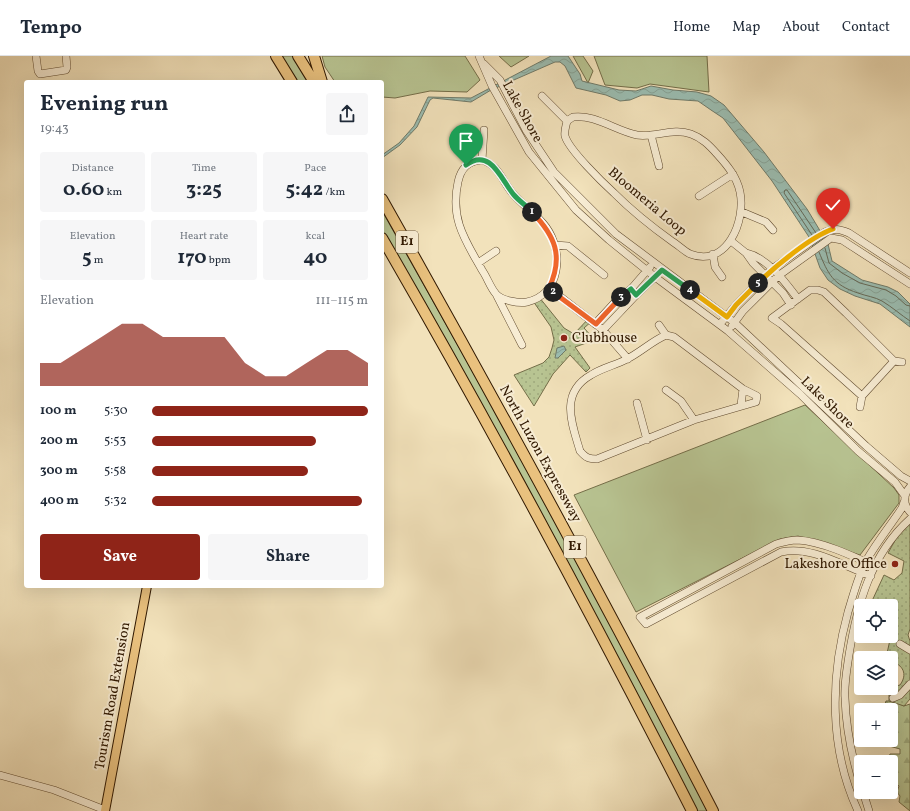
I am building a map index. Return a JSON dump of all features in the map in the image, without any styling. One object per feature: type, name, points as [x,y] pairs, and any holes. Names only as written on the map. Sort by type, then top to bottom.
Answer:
[{"type":"highway","points":[[276,56],[291,80]]},
{"type":"highway","points":[[298,56],[313,80]]},
{"type":"highway","points":[[314,56],[321,80]]},
{"type":"highway","name":"North Luzon Expressway","points":[[384,203],[535,473],[651,689],[713,811]]},
{"type":"highway","name":"E1","points":[[384,242],[502,449],[692,811]]},
{"type":"main road","name":"Tourism Road Extension","points":[[105,811],[147,588]]},
{"type":"street","points":[[36,56],[38,71],[40,74],[44,74],[66,70],[66,56]]},
{"type":"street","points":[[479,56],[484,64]]},
{"type":"street","name":"Lake Shore","points":[[484,64],[500,80],[526,130],[554,172],[616,234],[654,262],[662,270],[735,323],[866,446],[901,476],[910,481]]},
{"type":"street","name":"Lake Shore","points":[[484,64],[492,86],[529,152],[571,204],[609,240],[655,277],[728,330],[800,394],[858,451],[895,482],[910,512]]},
{"type":"street","points":[[542,96],[567,121],[573,117],[581,117],[636,135],[679,132],[689,133],[706,141],[733,174],[740,193],[742,212],[731,241],[713,254],[715,267],[722,277]]},
{"type":"street","name":"Bloomeria Loop","points":[[567,121],[565,136],[568,142],[593,173],[629,208],[690,254],[713,254]]},
{"type":"street","points":[[482,160],[484,130]]},
{"type":"street","points":[[651,135],[659,166]]},
{"type":"street","points":[[496,295],[509,301],[527,302],[545,293],[556,275],[557,256],[555,245],[546,227],[514,195],[494,166],[482,160],[470,162],[461,172],[454,200],[457,220],[463,235],[522,345]]},
{"type":"street","points":[[699,196],[733,174]]},
{"type":"street","points":[[742,212],[762,219],[773,230]]},
{"type":"street","points":[[833,229],[833,238]]},
{"type":"street","points":[[720,324],[736,305],[772,269],[825,232],[833,229],[843,230],[849,233],[910,273]]},
{"type":"street","points":[[728,330],[743,311],[778,276],[833,238],[842,240],[910,284]]},
{"type":"street","points":[[731,241],[746,253],[783,293],[791,305]]},
{"type":"street","points":[[555,245],[568,246],[604,275]]},
{"type":"street","points":[[478,262],[496,251]]},
{"type":"street","points":[[746,253],[759,258],[772,269],[798,299]]},
{"type":"street","points":[[603,330],[654,262]]},
{"type":"street","points":[[596,324],[617,300],[633,292],[655,277],[662,270]]},
{"type":"street","points":[[549,288],[603,330],[628,359]]},
{"type":"street","points":[[862,396],[781,324],[772,318],[810,290],[824,292],[894,361],[902,362]]},
{"type":"street","points":[[659,325],[666,335]]},
{"type":"street","points":[[666,335],[674,337],[743,389],[755,394],[757,399],[753,403],[741,405],[694,420],[597,459],[589,459],[580,451],[572,424],[570,405],[576,388],[591,374],[628,359],[656,339],[666,335]]},
{"type":"street","points":[[860,407],[862,396],[894,361]]},
{"type":"street","points":[[741,405],[743,389]]},
{"type":"street","points":[[666,390],[680,401],[694,420]]},
{"type":"street","points":[[637,403],[647,440]]},
{"type":"street","points":[[858,811],[845,772],[838,736],[834,697],[841,638],[860,576],[866,562],[902,508],[904,499],[910,488]]},
{"type":"street","points":[[854,758],[848,734],[845,696],[848,664],[857,615],[874,566],[884,549],[910,519]]},
{"type":"street","points":[[869,579],[811,552],[791,550],[781,552],[646,624],[640,617],[776,544],[798,540],[810,542],[874,566]]},
{"type":"street","points":[[776,544],[781,552]]},
{"type":"street","points":[[900,644],[910,650]]},
{"type":"street","points":[[837,663],[848,664]]},
{"type":"street","points":[[893,698],[900,695],[910,684]]},
{"type":"street","points":[[0,775],[54,790],[105,811]]},
{"type":"street","points":[[865,799],[870,811]]},
{"type":"green space","points":[[281,56],[295,56],[309,80],[295,80]]},
{"type":"green space","points":[[322,56],[465,56],[480,80],[467,92],[430,91],[395,98],[384,97],[384,80],[334,80],[325,67]]},
{"type":"green space","points":[[499,56],[529,56],[511,67]]},
{"type":"green space","points":[[573,56],[583,56],[593,71],[588,83]]},
{"type":"green space","points":[[594,56],[707,56],[709,92],[650,84],[637,88],[605,85]]},
{"type":"green space","points":[[384,215],[566,537],[708,811],[695,811],[448,346],[384,234]]},
{"type":"green space","points":[[539,297],[564,328],[574,334],[590,317],[592,321],[584,328],[592,337],[604,330],[589,342],[575,347],[590,368],[586,372],[570,355],[553,374],[534,406],[514,375],[543,363],[549,357],[552,348],[554,340],[551,327],[533,301]]},
{"type":"green space","points":[[805,405],[894,488],[899,495],[899,503],[860,555],[798,536],[780,539],[636,612],[574,495]]},
{"type":"green space","points":[[910,524],[910,629],[908,635],[910,641],[910,699],[904,706],[889,701],[889,695],[898,695],[898,686],[900,685],[904,677],[903,670],[898,664],[898,651],[888,651],[889,643],[898,643],[898,599],[873,599],[884,575],[894,580],[902,573],[904,561],[888,553],[897,537]]},
{"type":"green space","points":[[886,701],[892,701],[897,703],[885,703]]},
{"type":"green space","points":[[898,704],[904,706],[910,704],[910,811],[899,802],[898,755],[890,755],[900,754],[900,749],[893,747],[898,747]]},
{"type":"water","points":[[551,56],[568,56],[580,74],[582,81],[619,90],[636,91],[651,86],[697,92],[711,96],[724,105],[764,152],[807,209],[828,244],[832,261],[862,280],[888,287],[898,292],[910,304],[910,327],[880,304],[855,296],[840,289],[828,280],[820,268],[809,237],[772,181],[723,118],[698,101],[642,95],[630,100],[620,101],[606,95],[576,88],[565,66],[560,62],[555,62],[491,90],[471,102],[433,98],[430,100],[417,127],[400,145],[384,157],[384,154],[399,143],[414,126],[428,97],[471,98]]},
{"type":"water","points":[[564,346],[566,350],[558,358],[555,358],[557,348]]},
{"type":"place","name":"Clubhouse","points":[[564,338]]},
{"type":"place","name":"Lakeshore Office","points":[[895,564]]},
{"type":"route","points":[[466,165],[470,162],[482,160],[494,166],[514,195],[527,206],[546,227],[552,236],[557,256],[556,275],[549,288],[596,324],[617,300],[631,289],[636,295],[662,270],[727,317],[750,289],[772,269],[825,232],[833,229]]}]
